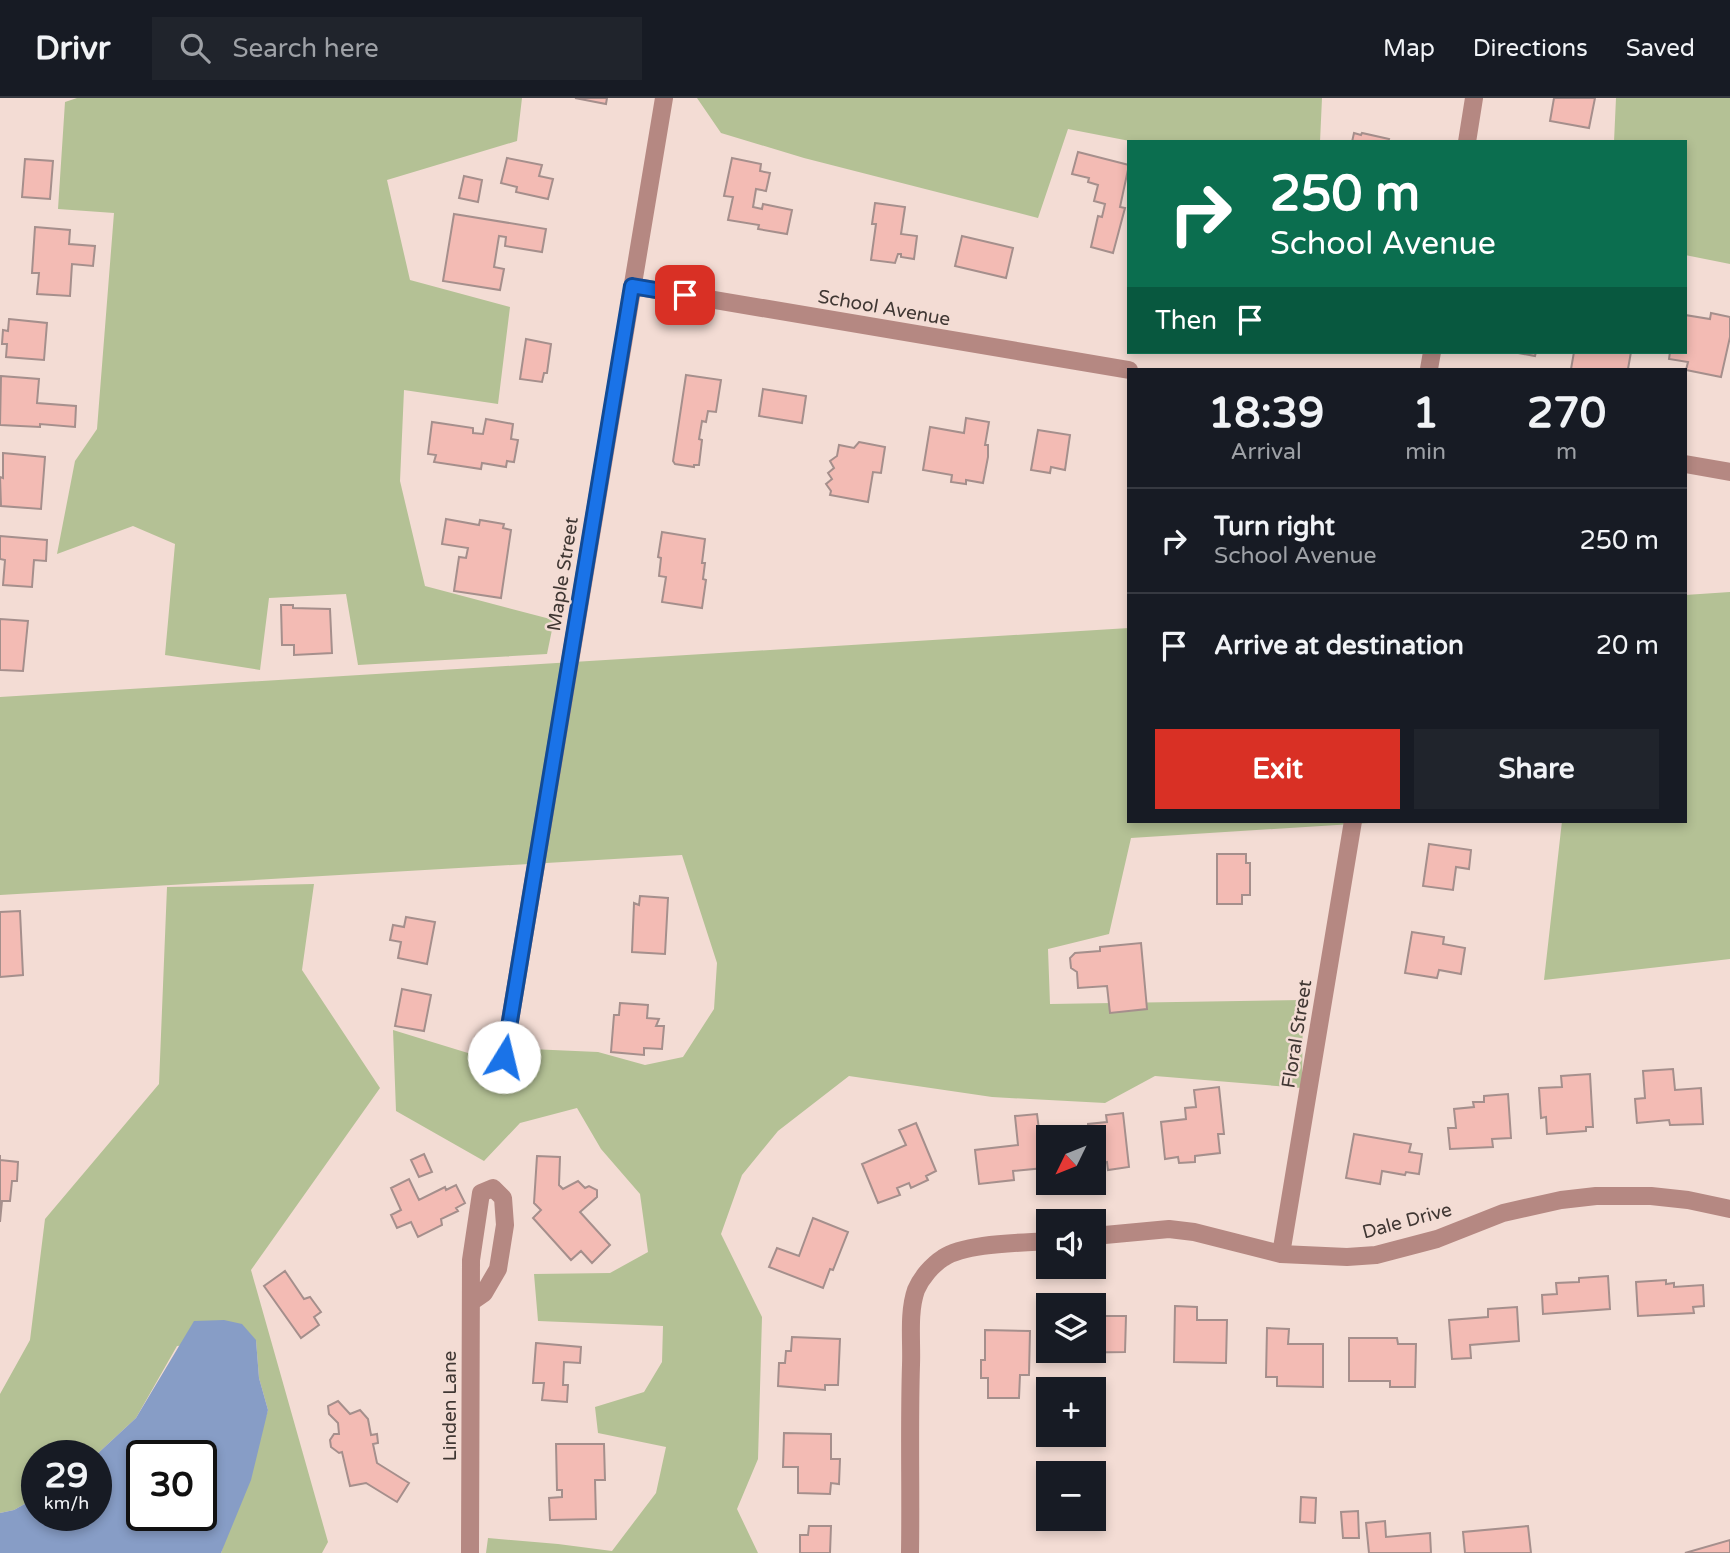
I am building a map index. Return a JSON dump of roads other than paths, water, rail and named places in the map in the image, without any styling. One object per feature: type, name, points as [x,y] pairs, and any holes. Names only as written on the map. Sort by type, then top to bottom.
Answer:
[{"type":"street","name":"Maple Street","points":[[504,1057],[664,98]]},
{"type":"street","points":[[1467,140],[1474,98]]},
{"type":"street","name":"School Avenue","points":[[632,286],[1127,370]]},
{"type":"street","points":[[1687,464],[1730,472]]},
{"type":"street","name":"Floral Street","points":[[1281,1254],[1353,823]]},
{"type":"street","name":"Linden Lane","points":[[470,1553],[471,1260],[481,1193],[494,1188],[503,1198],[505,1225],[498,1269],[484,1293],[471,1302]]},
{"type":"street","name":"Dale Drive","points":[[1106,1235],[1169,1229],[1281,1254],[1318,1257],[1376,1255],[1437,1238],[1503,1213],[1561,1200],[1596,1196],[1651,1196],[1730,1209]]},
{"type":"street","points":[[910,1553],[910,1418],[915,1292],[928,1272],[946,1256],[992,1245],[1036,1242]]},
{"type":"water","points":[[224,1320],[242,1324],[256,1340],[259,1378],[268,1410],[251,1480],[221,1553],[0,1553],[0,1513],[21,1506],[21,1531],[112,1531],[112,1440],[136,1418],[194,1321]]}]
